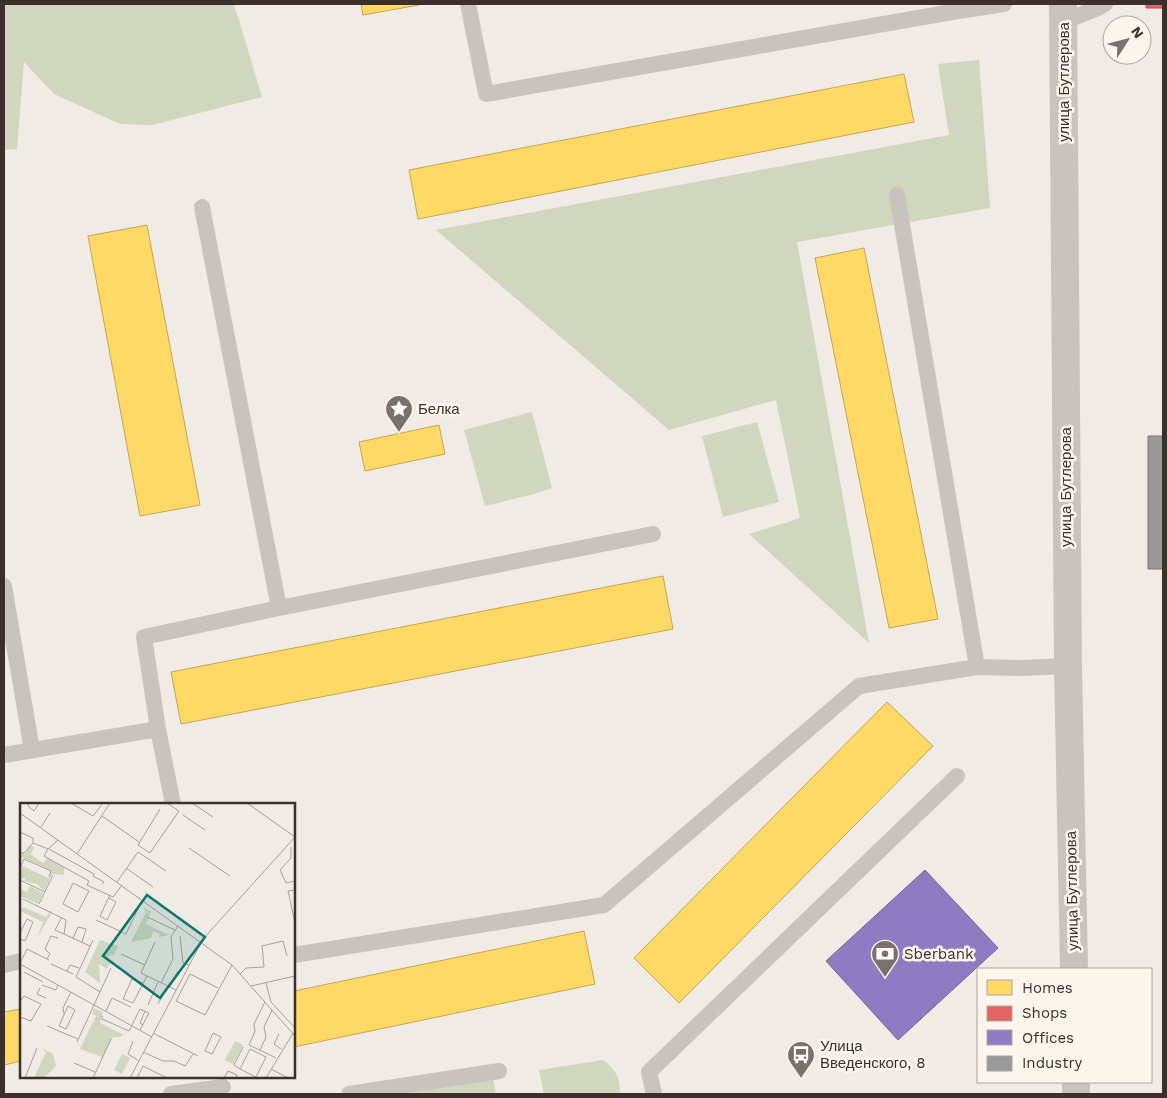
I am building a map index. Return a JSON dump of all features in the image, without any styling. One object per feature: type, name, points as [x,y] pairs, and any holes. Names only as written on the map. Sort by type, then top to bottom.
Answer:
[{"type":"street","name":"улица Бутлерова","points":[[1063,13],[1068,666],[1074,968]]},
{"type":"lane","points":[[468,4],[486,94],[942,13],[1004,4]]},
{"type":"lane","points":[[1063,13],[1100,7],[1105,4]]},
{"type":"lane","points":[[898,195],[977,667]]},
{"type":"lane","points":[[202,207],[279,608]]},
{"type":"lane","points":[[173,803],[158,729],[144,637],[279,608],[653,534]]},
{"type":"lane","points":[[4,586],[32,750]]},
{"type":"lane","points":[[295,955],[604,906],[859,686],[977,667],[1068,666]]},
{"type":"lane","points":[[4,755],[158,729]]},
{"type":"lane","points":[[654,1094],[649,1072],[957,776]]},
{"type":"lane","points":[[4,965],[20,961]]},
{"type":"lane","points":[[349,1094],[498,1070]]},
{"type":"lane","points":[[171,1094],[223,1086]]},
{"type":"green space","points":[[4,4],[234,4],[262,97],[152,125],[120,124],[54,94],[24,62],[17,149],[4,150]]},
{"type":"green space","points":[[979,60],[990,208],[797,242],[869,643],[749,534],[800,518],[776,400],[669,430],[436,230],[949,135],[938,64]]},
{"type":"green space","points":[[532,412],[552,488],[485,506],[464,430]]},
{"type":"green space","points":[[757,422],[779,502],[723,517],[702,436]]},
{"type":"green space","points":[[603,1060],[616,1074],[620,1094],[544,1094],[539,1070]]},
{"type":"green space","points":[[493,1078],[496,1094],[400,1094]]},
{"type":"building: Homes","points":[[361,4],[419,4],[419,5],[363,15]]},
{"type":"building: Homes","points":[[904,74],[914,122],[418,219],[409,170]]},
{"type":"building: Homes","points":[[147,225],[200,505],[140,516],[88,236]]},
{"type":"building: Homes","points":[[864,248],[938,619],[889,628],[815,258]]},
{"type":"building: Homes","points":[[439,425],[445,454],[365,471],[359,442]]},
{"type":"building: Homes","points":[[663,576],[673,629],[181,724],[171,672]]},
{"type":"building: Homes","points":[[887,702],[933,746],[679,1003],[634,958]]},
{"type":"building: Homes","points":[[584,931],[595,984],[295,1047],[295,991]]},
{"type":"building: Homes","points":[[20,1009],[20,1061],[4,1065],[4,1012]]},
{"type":"building: Shops","points":[[1146,4],[1163,4],[1163,8],[1146,8]]},
{"type":"building: Offices","points":[[925,870],[998,948],[898,1040],[826,961]]},
{"type":"building: Industry","points":[[1148,436],[1163,436],[1163,569],[1148,569]]},
{"type":"place","name":"Белка","points":[[399,433]]},
{"type":"place","name":"Sberbank","points":[[885,978]]},
{"type":"place","name":"Улица Введенского, 8","points":[[801,1079]]}]
